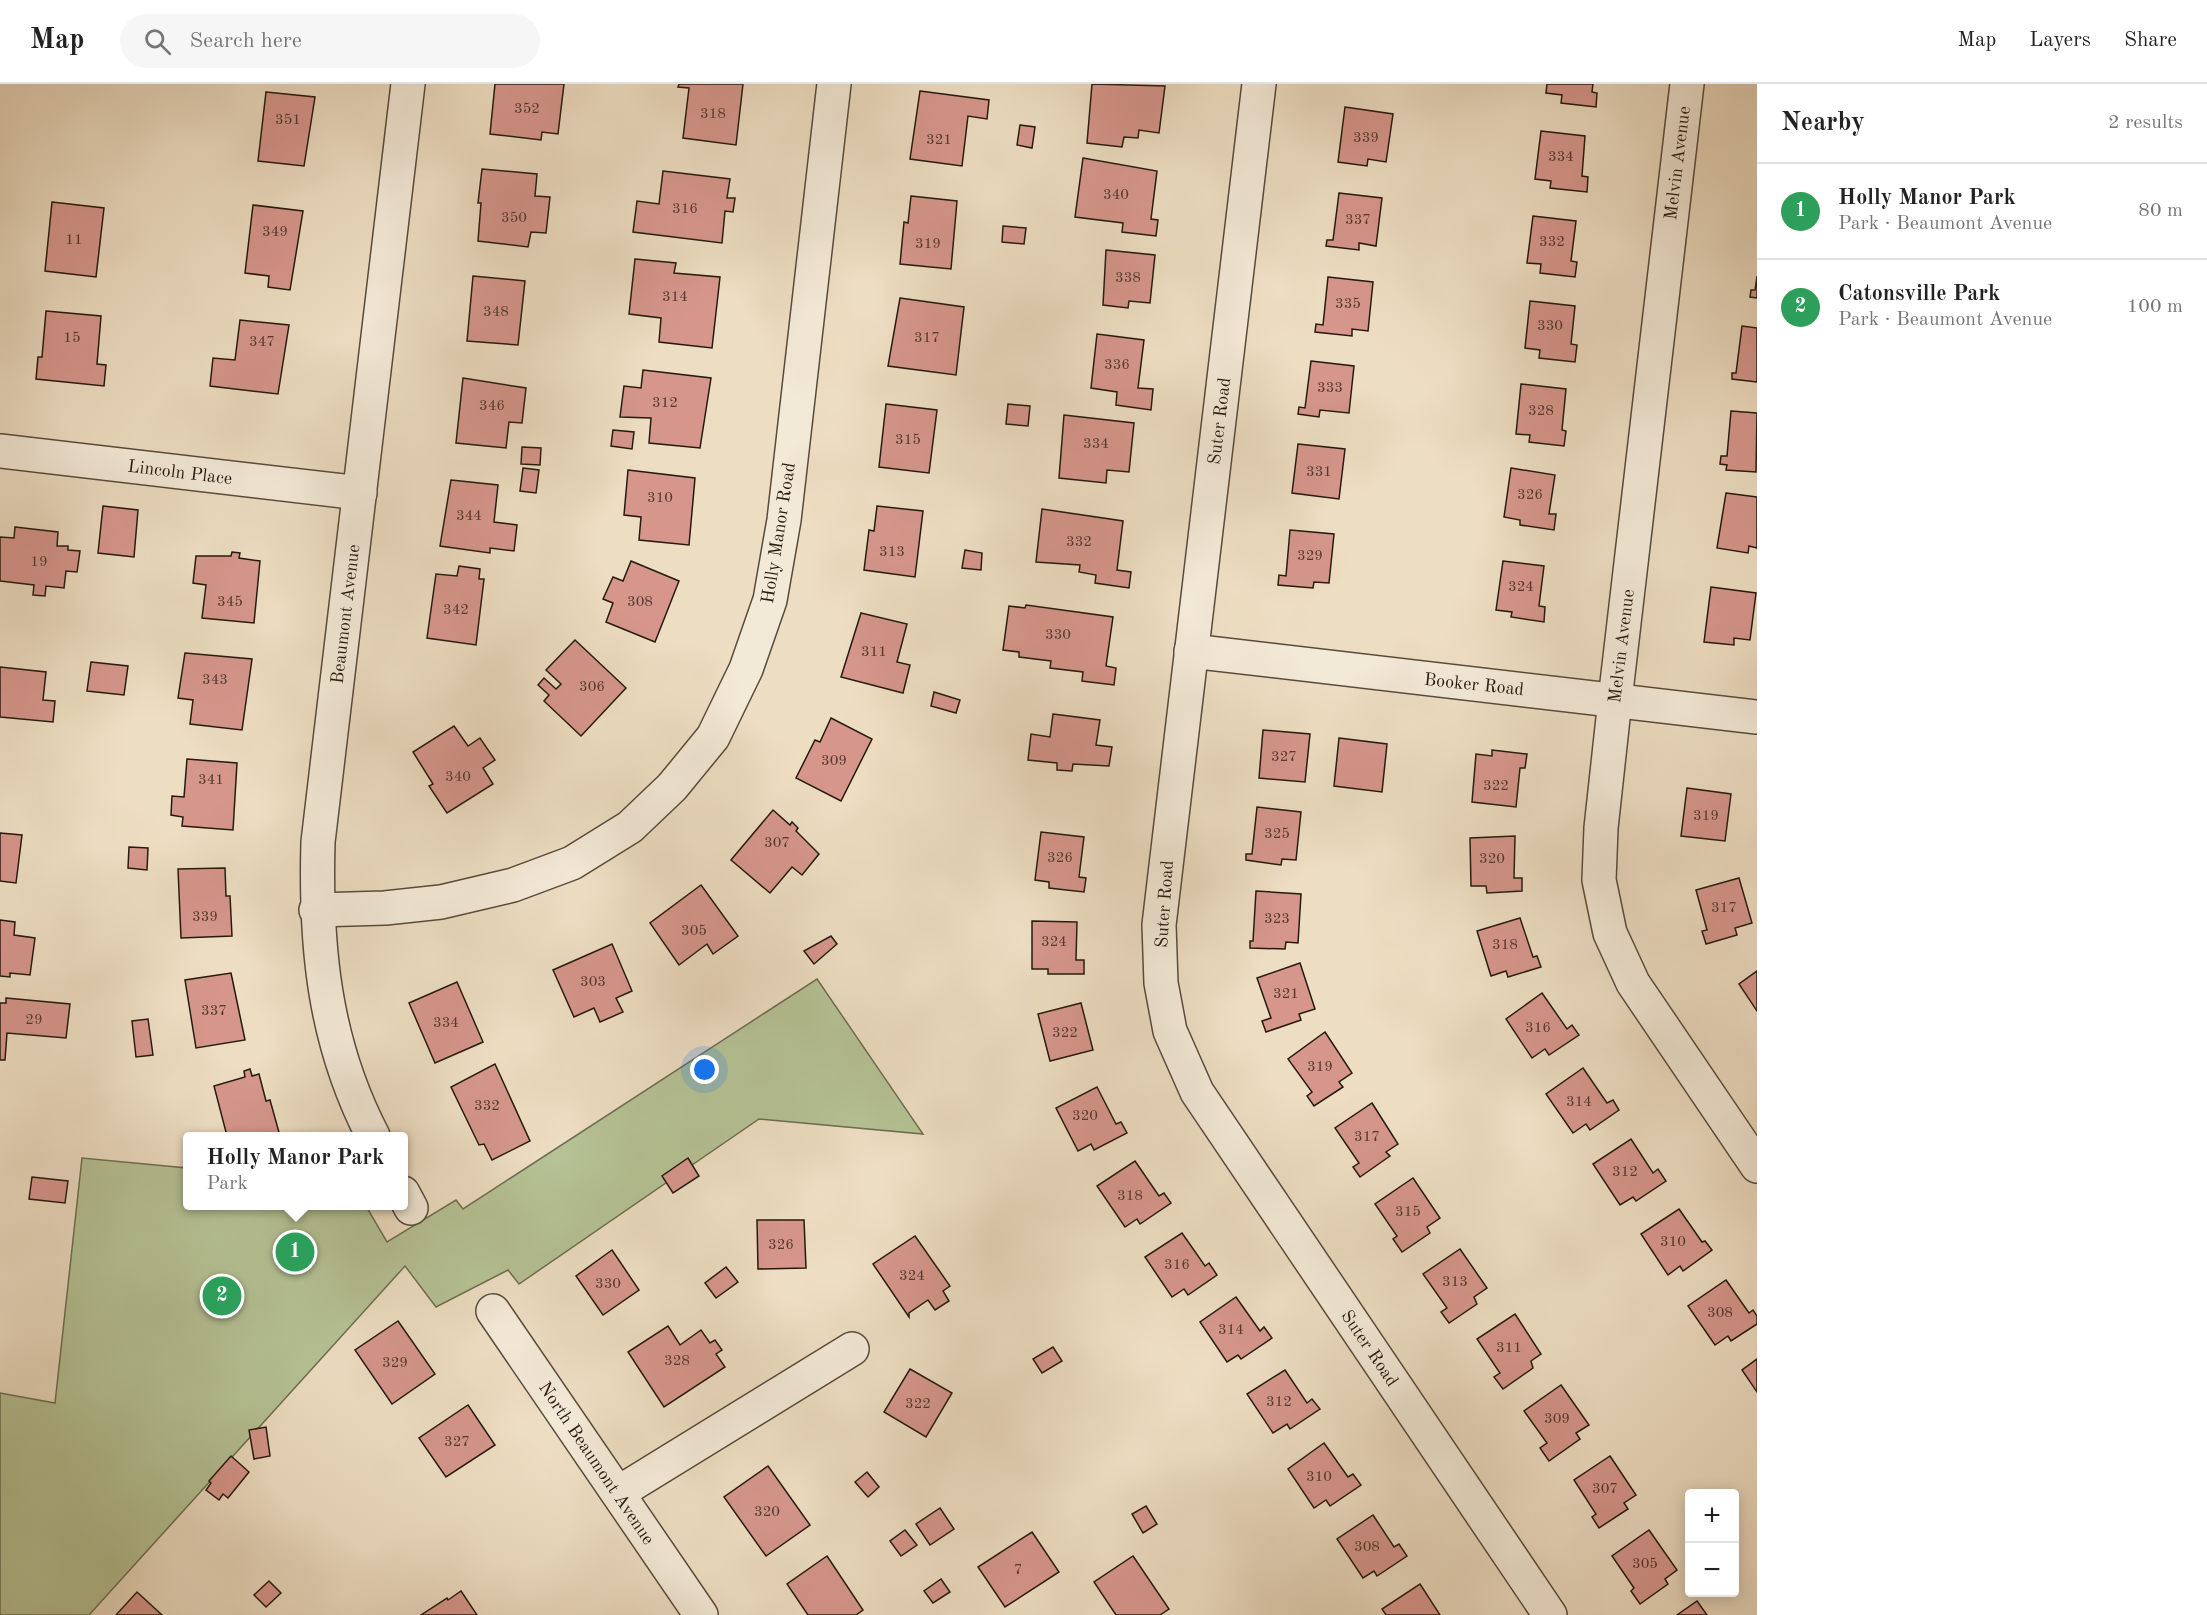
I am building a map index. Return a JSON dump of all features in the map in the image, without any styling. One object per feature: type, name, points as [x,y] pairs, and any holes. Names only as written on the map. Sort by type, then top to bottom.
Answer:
[{"type":"street","name":"Beaumont Avenue","points":[[371,1132],[357,1106],[336,1045],[323,978],[316,910],[318,842],[408,84]]},
{"type":"street","name":"Holly Manor Road","points":[[316,910],[385,908],[441,902],[513,885],[572,864],[630,827],[672,788],[713,737],[746,669],[770,600],[784,520],[834,84]]},
{"type":"street","name":"Suter Road","points":[[1259,84],[1159,925],[1161,983],[1170,1031],[1197,1092],[1550,1615]]},
{"type":"street","name":"Melvin Avenue","points":[[1687,84],[1615,700],[1601,828],[1599,880],[1610,933],[1633,983],[1757,1166]]},
{"type":"street","name":"Lincoln Place","points":[[0,451],[360,493]]},
{"type":"street","name":"Booker Road","points":[[1191,651],[1757,717]]},
{"type":"street","name":"North Beaumont Avenue","points":[[493,1311],[701,1615]]},
{"type":"street","points":[[618,1493],[852,1349]]},
{"type":"green space","points":[[817,979],[923,1134],[759,1119],[519,1284],[508,1270],[436,1307],[405,1266],[89,1615],[0,1615],[0,1393],[55,1403],[82,1158],[183,1168],[183,1210],[368,1210],[387,1242],[456,1200],[463,1209]]},
{"type":"building","points":[[495,84],[564,84],[558,134],[542,132],[541,140],[490,134]]},
{"type":"building","points":[[679,84],[743,84],[736,145],[683,138],[689,88],[678,87]]},
{"type":"building","points":[[1092,84],[1165,86],[1159,133],[1139,130],[1138,138],[1124,137],[1122,147],[1087,143]]},
{"type":"building","points":[[1547,84],[1593,84],[1592,92],[1597,93],[1596,107],[1561,103],[1562,95],[1546,93]]},
{"type":"building","points":[[920,91],[989,100],[987,119],[968,116],[962,166],[910,159]]},
{"type":"building","points":[[266,92],[315,97],[304,166],[258,161]]},
{"type":"building","points":[[1345,107],[1393,114],[1386,162],[1368,159],[1367,166],[1338,162]]},
{"type":"building","points":[[1020,125],[1035,127],[1032,148],[1017,145]]},
{"type":"building","points":[[1541,131],[1585,136],[1582,176],[1588,177],[1587,192],[1550,188],[1551,181],[1535,179]]},
{"type":"building","points":[[1083,158],[1157,171],[1151,219],[1158,220],[1156,236],[1122,232],[1123,223],[1075,217]]},
{"type":"building","points":[[482,169],[537,174],[535,196],[550,197],[546,233],[531,232],[528,247],[478,241],[481,203],[478,203]]},
{"type":"building","points":[[663,171],[730,179],[727,198],[735,198],[733,212],[725,211],[722,243],[633,232],[637,201],[659,204]]},
{"type":"building","points":[[1339,193],[1382,198],[1376,246],[1359,243],[1359,250],[1326,246],[1327,240],[1333,240]]},
{"type":"building","points":[[911,196],[957,201],[951,269],[900,264],[904,222],[908,223]]},
{"type":"building","points":[[52,202],[104,208],[96,277],[45,271]]},
{"type":"building","points":[[253,205],[303,211],[290,290],[268,287],[269,276],[245,273]]},
{"type":"building","points":[[1533,216],[1576,221],[1571,261],[1577,262],[1575,277],[1540,273],[1541,264],[1527,263]]},
{"type":"building","points":[[1003,226],[1026,228],[1024,244],[1002,242]]},
{"type":"building","points":[[1106,250],[1155,255],[1150,303],[1129,301],[1128,308],[1103,305]]},
{"type":"building","points":[[635,259],[676,263],[674,273],[720,277],[712,348],[659,342],[661,318],[629,314]]},
{"type":"building","points":[[473,276],[525,281],[518,345],[467,341]]},
{"type":"building","points":[[1757,276],[1757,298],[1750,297],[1751,290],[1755,290]]},
{"type":"building","points":[[1328,277],[1373,282],[1368,331],[1352,329],[1352,336],[1315,332],[1316,324],[1323,325]]},
{"type":"building","points":[[900,298],[964,307],[956,375],[888,366]]},
{"type":"building","points":[[1530,301],[1575,306],[1571,344],[1577,345],[1575,362],[1539,358],[1540,350],[1525,348]]},
{"type":"building","points":[[46,311],[101,316],[97,364],[106,365],[104,386],[36,379],[38,357],[42,357]]},
{"type":"building","points":[[240,320],[289,325],[278,394],[210,386],[213,358],[235,360]]},
{"type":"building","points":[[1742,326],[1757,328],[1757,382],[1732,379],[1732,373],[1736,373]]},
{"type":"building","points":[[1097,334],[1144,340],[1138,388],[1153,389],[1151,410],[1116,405],[1117,392],[1091,388]]},
{"type":"building","points":[[1311,361],[1354,366],[1349,413],[1320,410],[1319,417],[1298,414],[1299,407],[1305,408]]},
{"type":"building","points":[[643,370],[711,378],[700,448],[649,443],[651,418],[620,417],[624,386],[641,388]]},
{"type":"building","points":[[463,378],[526,388],[522,423],[509,422],[506,448],[456,443]]},
{"type":"building","points":[[1521,384],[1566,389],[1562,430],[1566,431],[1564,446],[1529,442],[1530,435],[1516,434]]},
{"type":"building","points":[[886,404],[937,410],[929,473],[879,467]]},
{"type":"building","points":[[1008,404],[1030,406],[1028,426],[1006,424]]},
{"type":"building","points":[[1731,411],[1757,413],[1756,472],[1726,470],[1727,465],[1720,464],[1721,456],[1727,456]]},
{"type":"building","points":[[1064,415],[1134,423],[1129,472],[1107,470],[1106,483],[1059,478]]},
{"type":"building","points":[[613,430],[634,432],[632,449],[611,446]]},
{"type":"building","points":[[1298,444],[1345,449],[1339,499],[1292,493]]},
{"type":"building","points":[[522,447],[541,448],[540,465],[521,464]]},
{"type":"building","points":[[523,468],[539,470],[536,493],[520,491]]},
{"type":"building","points":[[1511,468],[1555,475],[1549,514],[1556,514],[1554,530],[1520,525],[1520,520],[1504,517]]},
{"type":"building","points":[[628,470],[695,478],[689,545],[639,540],[641,517],[624,515]]},
{"type":"building","points":[[451,480],[498,485],[494,522],[517,525],[514,551],[490,548],[490,553],[440,546]]},
{"type":"building","points":[[1726,493],[1757,497],[1757,548],[1749,546],[1748,553],[1717,548]]},
{"type":"building","points":[[103,506],[138,510],[134,557],[98,553]]},
{"type":"building","points":[[877,506],[923,511],[915,577],[864,570],[869,530],[874,531]]},
{"type":"building","points":[[1042,509],[1123,521],[1117,570],[1131,572],[1129,588],[1095,583],[1096,575],[1079,572],[1080,565],[1036,562]]},
{"type":"building","points":[[15,527],[58,532],[57,546],[68,546],[68,550],[80,551],[77,572],[66,571],[64,588],[46,586],[45,596],[33,595],[34,585],[0,581],[0,537],[14,538]]},
{"type":"building","points":[[1290,530],[1334,534],[1329,583],[1314,582],[1313,588],[1278,585],[1279,575],[1286,576]]},
{"type":"building","points":[[965,550],[982,553],[981,570],[962,568]]},
{"type":"building","points":[[232,552],[240,553],[239,558],[260,561],[254,623],[202,618],[206,585],[193,583],[196,556],[231,556]]},
{"type":"building","points":[[631,561],[679,581],[655,642],[606,622],[613,603],[603,599],[613,577],[623,581]]},
{"type":"building","points":[[1503,561],[1544,566],[1539,606],[1545,607],[1544,622],[1511,617],[1512,612],[1496,610]]},
{"type":"building","points":[[459,566],[480,569],[479,579],[484,579],[476,645],[427,638],[436,574],[457,576]]},
{"type":"building","points":[[1711,587],[1756,593],[1750,640],[1734,638],[1734,645],[1704,642]]},
{"type":"building","points":[[1026,605],[1113,617],[1106,666],[1116,668],[1114,685],[1082,681],[1083,672],[1050,668],[1051,661],[1019,657],[1019,652],[1003,650],[1009,606],[1025,608]]},
{"type":"building","points":[[861,613],[907,624],[897,662],[910,665],[903,693],[841,677]]},
{"type":"building","points":[[575,640],[626,688],[581,736],[544,701],[549,695],[538,685],[544,678],[556,689],[561,684],[546,670]]},
{"type":"building","points":[[185,653],[252,659],[242,730],[190,724],[193,700],[178,698]]},
{"type":"building","points":[[91,662],[128,666],[124,695],[87,691]]},
{"type":"building","points":[[0,667],[46,672],[43,700],[55,701],[53,722],[0,717]]},
{"type":"building","points":[[934,692],[960,700],[956,713],[931,706]]},
{"type":"building","points":[[1053,714],[1100,720],[1096,745],[1112,747],[1109,766],[1073,764],[1072,771],[1057,770],[1057,763],[1028,760],[1031,734],[1050,737]]},
{"type":"building","points":[[831,718],[872,739],[841,801],[796,778],[815,740],[820,742]]},
{"type":"building","points":[[454,726],[468,746],[480,738],[495,760],[483,768],[493,784],[447,813],[429,786],[433,784],[413,752]]},
{"type":"building","points":[[1263,730],[1310,734],[1305,782],[1259,778]]},
{"type":"building","points":[[1339,738],[1387,744],[1382,792],[1334,786]]},
{"type":"building","points":[[1492,750],[1527,754],[1525,768],[1520,768],[1516,807],[1472,802],[1476,754],[1492,756]]},
{"type":"building","points":[[187,759],[237,763],[233,830],[182,826],[183,817],[171,815],[172,796],[184,797]]},
{"type":"building","points":[[1687,788],[1731,794],[1725,841],[1681,836]]},
{"type":"building","points":[[1257,807],[1301,812],[1296,860],[1282,859],[1281,865],[1246,860],[1246,854],[1252,854]]},
{"type":"building","points":[[773,810],[790,825],[792,822],[798,828],[796,831],[819,854],[802,875],[792,867],[770,893],[731,860]]},
{"type":"building","points":[[1041,832],[1084,837],[1079,877],[1086,878],[1084,892],[1049,888],[1049,882],[1035,880]]},
{"type":"building","points":[[0,833],[22,835],[16,883],[0,881]]},
{"type":"building","points":[[1515,836],[1514,878],[1522,878],[1522,891],[1487,893],[1486,886],[1471,886],[1470,838]]},
{"type":"building","points":[[129,847],[148,848],[147,870],[128,868]]},
{"type":"building","points":[[225,868],[226,896],[230,896],[232,936],[181,938],[178,869]]},
{"type":"building","points":[[1739,878],[1752,923],[1735,928],[1737,935],[1706,944],[1702,931],[1707,930],[1696,890]]},
{"type":"building","points":[[701,885],[738,936],[713,954],[707,944],[679,965],[650,923]]},
{"type":"building","points":[[1256,891],[1301,894],[1298,943],[1286,942],[1285,949],[1250,948],[1250,941],[1253,941]]},
{"type":"building","points":[[1520,918],[1533,957],[1537,956],[1541,967],[1508,977],[1506,971],[1491,976],[1477,931]]},
{"type":"building","points":[[0,920],[15,922],[14,935],[35,938],[30,975],[10,973],[10,977],[0,976]]},
{"type":"building","points":[[1032,921],[1077,922],[1076,960],[1084,960],[1084,974],[1048,974],[1048,969],[1032,969]]},
{"type":"building","points":[[831,936],[837,944],[814,964],[804,951]]},
{"type":"building","points":[[612,944],[632,991],[616,998],[623,1012],[600,1022],[594,1008],[574,1017],[553,970]]},
{"type":"building","points":[[1300,963],[1315,1009],[1299,1014],[1301,1020],[1266,1032],[1262,1021],[1271,1018],[1257,978]]},
{"type":"building","points":[[1757,971],[1757,1011],[1739,984]]},
{"type":"building","points":[[231,973],[245,1040],[196,1048],[185,980]]},
{"type":"building","points":[[457,982],[483,1042],[435,1063],[409,1003]]},
{"type":"building","points":[[1542,993],[1567,1029],[1572,1025],[1579,1035],[1549,1055],[1545,1049],[1532,1058],[1506,1019]]},
{"type":"building","points":[[6,998],[70,1004],[66,1038],[7,1033],[5,1060],[0,1060],[0,1003],[6,1003]]},
{"type":"building","points":[[1081,1003],[1093,1050],[1050,1061],[1038,1014]]},
{"type":"building","points":[[148,1019],[153,1055],[136,1057],[132,1021]]},
{"type":"building","points":[[1325,1032],[1352,1073],[1339,1082],[1343,1087],[1314,1106],[1307,1096],[1312,1092],[1288,1059]]},
{"type":"building","points":[[495,1064],[530,1141],[492,1160],[484,1144],[479,1145],[451,1087]]},
{"type":"building","points":[[1583,1068],[1607,1103],[1613,1100],[1619,1110],[1590,1130],[1586,1124],[1573,1133],[1546,1094]]},
{"type":"building","points":[[250,1069],[252,1076],[259,1074],[266,1101],[270,1100],[279,1132],[226,1132],[214,1086],[245,1077],[244,1071]]},
{"type":"building","points":[[1097,1087],[1116,1124],[1121,1122],[1127,1133],[1094,1150],[1091,1144],[1078,1151],[1056,1108]]},
{"type":"building","points":[[1372,1103],[1398,1144],[1386,1152],[1390,1156],[1360,1177],[1353,1167],[1359,1163],[1335,1128]]},
{"type":"building","points":[[1631,1139],[1653,1173],[1658,1169],[1666,1181],[1636,1201],[1633,1197],[1620,1205],[1593,1164]]},
{"type":"building","points":[[688,1158],[699,1176],[673,1193],[662,1176]]},
{"type":"building","points":[[1135,1161],[1159,1196],[1164,1193],[1171,1203],[1140,1224],[1137,1219],[1125,1227],[1097,1186]]},
{"type":"building","points":[[32,1177],[68,1181],[65,1203],[29,1199]]},
{"type":"building","points":[[1413,1178],[1440,1218],[1427,1227],[1430,1233],[1402,1252],[1393,1239],[1397,1236],[1375,1204]]},
{"type":"building","points":[[1679,1209],[1702,1242],[1705,1241],[1712,1250],[1683,1271],[1680,1266],[1668,1275],[1641,1234]]},
{"type":"building","points":[[757,1220],[804,1220],[806,1268],[758,1269]]},
{"type":"building","points":[[1182,1233],[1205,1266],[1209,1263],[1217,1275],[1188,1295],[1184,1289],[1172,1297],[1145,1257]]},
{"type":"building","points":[[915,1236],[950,1286],[943,1291],[949,1301],[935,1310],[928,1300],[909,1313],[909,1317],[873,1264]]},
{"type":"building","points":[[1460,1249],[1487,1288],[1474,1297],[1477,1304],[1449,1323],[1441,1312],[1447,1308],[1423,1274]]},
{"type":"building","points":[[612,1250],[639,1290],[603,1315],[576,1276]]},
{"type":"building","points":[[726,1267],[738,1282],[716,1298],[705,1283]]},
{"type":"building","points":[[1726,1280],[1749,1313],[1753,1310],[1757,1316],[1757,1324],[1731,1341],[1728,1336],[1715,1345],[1688,1306]]},
{"type":"building","points":[[1236,1297],[1260,1331],[1264,1327],[1272,1338],[1241,1359],[1238,1355],[1227,1362],[1200,1322]]},
{"type":"building","points":[[1515,1314],[1541,1354],[1531,1361],[1533,1368],[1503,1389],[1494,1377],[1500,1373],[1477,1339]]},
{"type":"building","points":[[398,1321],[435,1374],[392,1404],[355,1350]]},
{"type":"building","points":[[668,1326],[680,1345],[701,1330],[710,1343],[715,1340],[722,1350],[716,1354],[725,1367],[664,1407],[628,1352]]},
{"type":"building","points":[[1053,1347],[1062,1361],[1042,1373],[1033,1359]]},
{"type":"building","points":[[1757,1359],[1757,1392],[1742,1370]]},
{"type":"building","points":[[910,1369],[952,1393],[926,1437],[884,1412]]},
{"type":"building","points":[[1285,1370],[1307,1403],[1312,1399],[1320,1409],[1290,1429],[1287,1424],[1273,1433],[1247,1394]]},
{"type":"building","points":[[1561,1385],[1589,1425],[1576,1433],[1580,1439],[1549,1461],[1540,1448],[1547,1443],[1524,1411]]},
{"type":"building","points":[[468,1405],[495,1445],[446,1477],[419,1438]]},
{"type":"building","points":[[266,1427],[270,1456],[254,1459],[249,1430]]},
{"type":"building","points":[[1324,1443],[1348,1477],[1353,1474],[1361,1485],[1330,1506],[1326,1500],[1314,1508],[1288,1469]]},
{"type":"building","points":[[231,1456],[249,1472],[228,1498],[223,1494],[219,1500],[206,1490],[211,1483],[209,1481]]},
{"type":"building","points":[[1610,1456],[1636,1495],[1624,1503],[1628,1509],[1599,1528],[1592,1517],[1596,1514],[1574,1480]]},
{"type":"building","points":[[768,1466],[810,1525],[766,1556],[724,1497]]},
{"type":"building","points":[[867,1472],[879,1487],[868,1497],[855,1482]]},
{"type":"building","points":[[1146,1506],[1157,1524],[1143,1533],[1132,1514]]},
{"type":"building","points":[[940,1508],[954,1529],[930,1545],[916,1524]]},
{"type":"building","points":[[1373,1515],[1394,1547],[1399,1544],[1407,1556],[1377,1576],[1374,1571],[1363,1578],[1337,1539]]},
{"type":"building","points":[[905,1530],[917,1545],[901,1556],[890,1541]]},
{"type":"building","points":[[1649,1530],[1677,1570],[1665,1579],[1668,1584],[1640,1604],[1631,1591],[1634,1588],[1612,1556]]},
{"type":"building","points":[[1032,1532],[1059,1572],[1005,1607],[978,1567]]},
{"type":"building","points":[[827,1556],[863,1610],[856,1615],[808,1615],[787,1584]]},
{"type":"building","points":[[1133,1556],[1169,1609],[1160,1615],[1116,1615],[1094,1582]]},
{"type":"building","points":[[941,1579],[950,1592],[933,1603],[924,1591]]},
{"type":"building","points":[[269,1581],[281,1593],[266,1607],[254,1595]]},
{"type":"building","points":[[1420,1584],[1440,1615],[1386,1615],[1382,1609]]},
{"type":"building","points":[[461,1591],[477,1615],[421,1615],[447,1598],[448,1600]]},
{"type":"building","points":[[137,1592],[162,1615],[116,1615]]},
{"type":"building","points":[[1697,1601],[1707,1615],[1677,1615]]},
{"type":"place","name":"Holly Manor Park","points":[[295,1252]]},
{"type":"place","name":"Catonsville Park","points":[[222,1296]]}]
